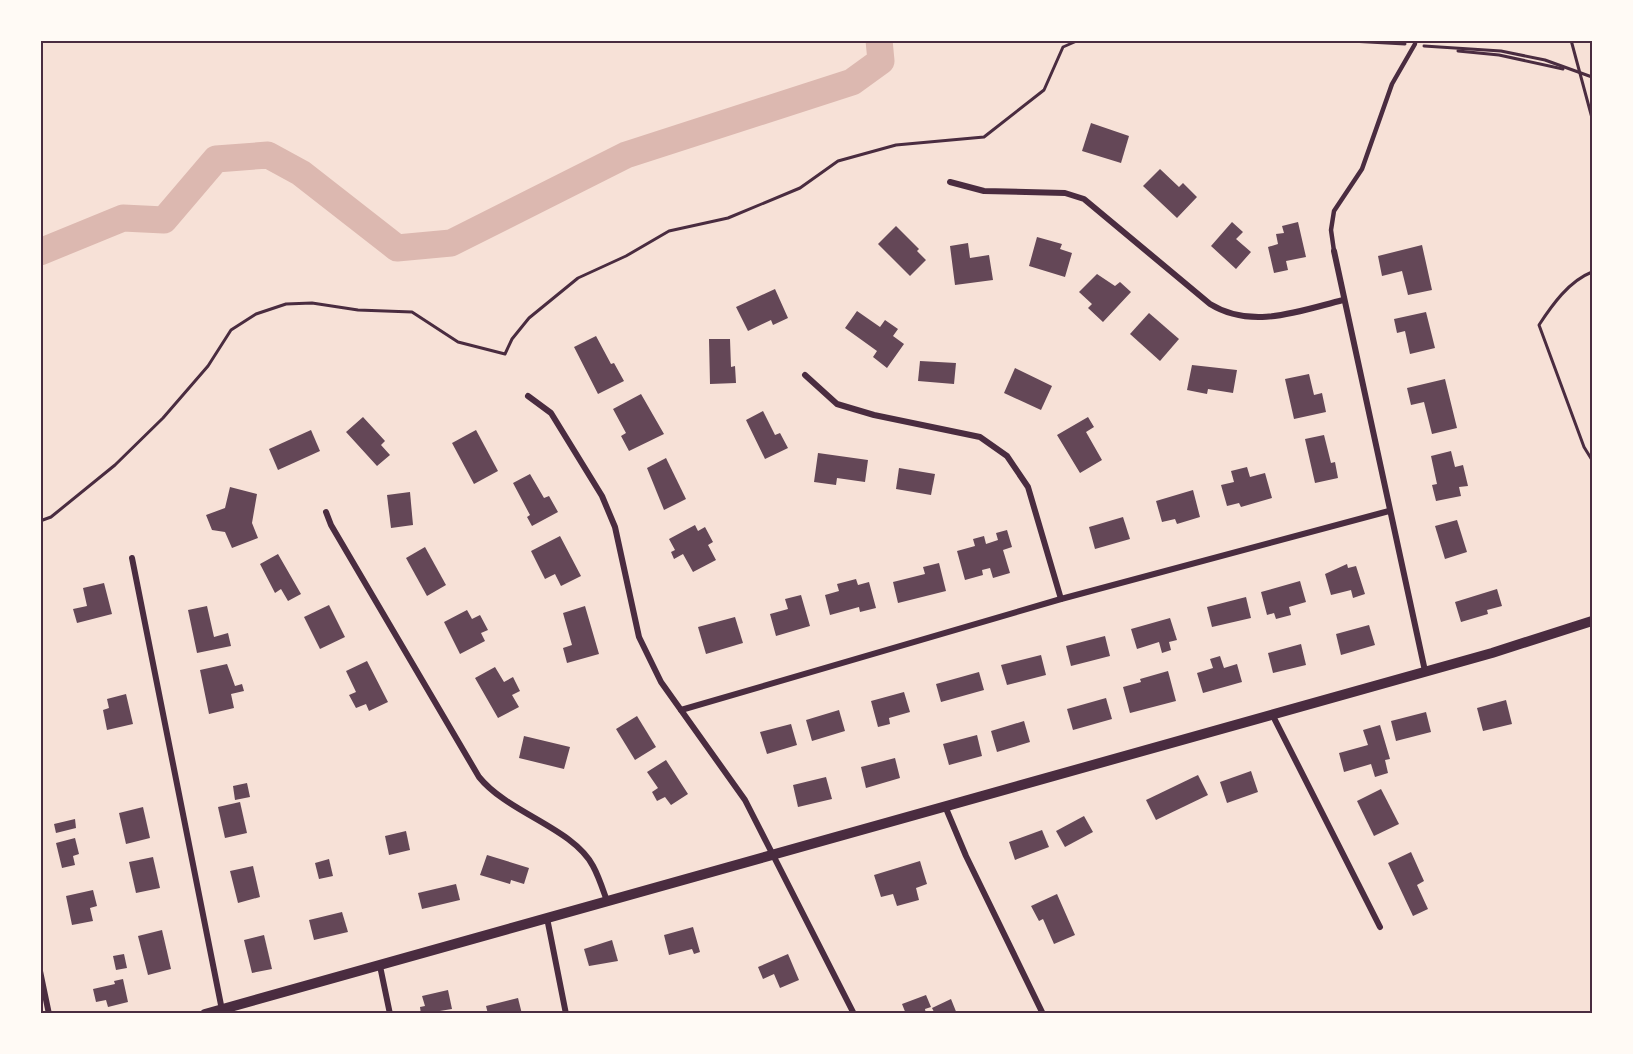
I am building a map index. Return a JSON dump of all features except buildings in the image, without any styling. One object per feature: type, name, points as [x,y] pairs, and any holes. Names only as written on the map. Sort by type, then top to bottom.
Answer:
[{"type":"street","points":[[950,182],[984,192],[1065,193],[1084,199],[1210,304],[1230,314],[1260,318],[1343,300]]},
{"type":"street","points":[[1334,251],[1425,671]]},
{"type":"street","points":[[805,375],[837,404],[874,415],[980,437],[1007,456],[1028,487],[1061,599]]},
{"type":"street","points":[[528,396],[551,413],[602,496],[615,527],[639,637],[661,682],[745,800],[854,1014]]},
{"type":"street","points":[[681,710],[1061,599],[1389,511]]},
{"type":"street","points":[[326,512],[331,525],[479,777],[500,799],[551,828],[578,848],[593,865],[607,901]]},
{"type":"street","points":[[132,558],[222,1012]]},
{"type":"street","points":[[205,1014],[222,1012],[547,918],[1425,671],[1593,621]]},
{"type":"street","points":[[1272,714],[1380,927]]},
{"type":"street","points":[[945,806],[966,856],[1043,1014]]},
{"type":"street","points":[[547,918],[566,1014]]},
{"type":"street","points":[[380,966],[390,1014]]},
{"type":"street","points":[[40,971],[49,1014]]},
{"type":"lane","points":[[1334,251],[1331,230],[1334,211],[1362,169],[1392,84],[1415,44]]},
{"type":"path","points":[[40,521],[51,517],[115,465],[163,418],[208,366],[231,330],[256,314],[286,304],[312,303],[358,310],[412,312],[458,342],[505,354],[512,339],[529,318],[578,278],[626,256],[669,231],[728,218],[800,188],[838,161],[896,144],[984,137],[1044,90],[1063,47],[1079,40]]},
{"type":"path","points":[[1332,40],[1501,51],[1545,60],[1593,77]]},
{"type":"path","points":[[1570,40],[1593,118]]},
{"type":"path","points":[[1593,272],[1566,291],[1539,325],[1584,447],[1593,460]]},
{"type":"waterway","points":[[40,252],[123,218],[164,220],[216,159],[268,155],[301,173],[397,248],[451,243],[626,155],[852,82],[881,61],[879,40]]}]
